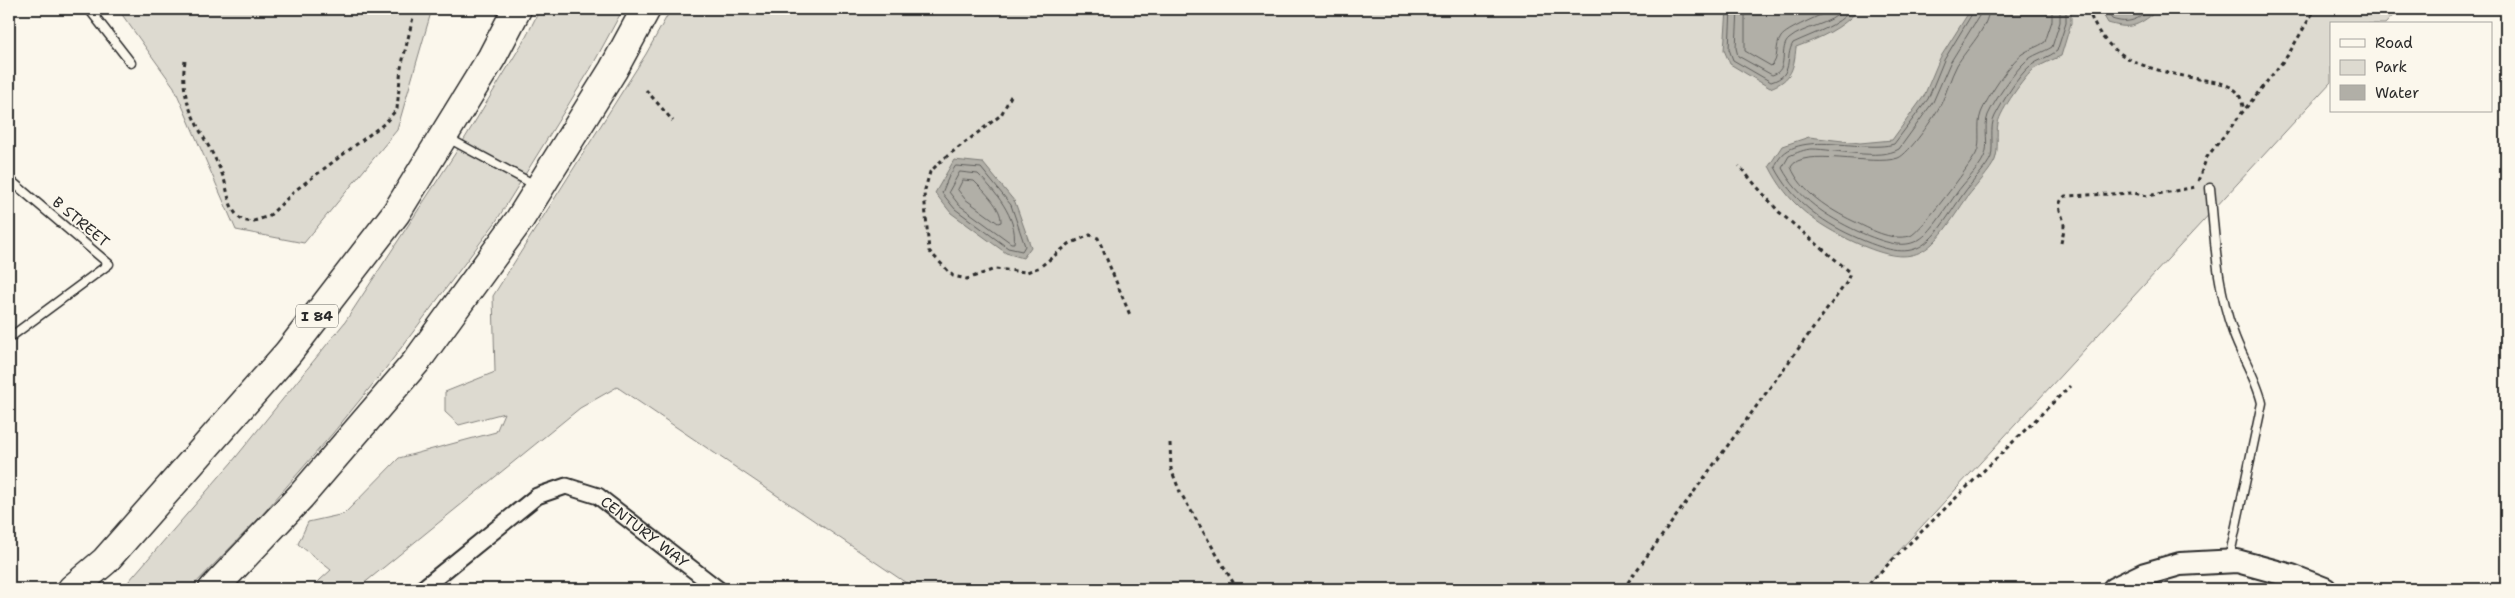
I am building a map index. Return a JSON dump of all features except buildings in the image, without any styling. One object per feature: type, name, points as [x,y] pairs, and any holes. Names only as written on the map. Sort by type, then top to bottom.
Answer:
[{"type":"highway","name":"I 84","points":[[72,589],[105,561],[288,353],[396,213],[492,57],[517,9]]},
{"type":"highway","points":[[213,589],[302,496],[416,362],[520,219],[614,70],[646,9]]},
{"type":"street","name":"CENTURY WAY","points":[[422,589],[537,496],[566,486],[598,496],[718,589]]},
{"type":"street","points":[[2114,589],[2145,574],[2180,564],[2229,561],[2237,561],[2292,576],[2325,589]]},
{"type":"lane","points":[[89,9],[131,63]]},
{"type":"lane","points":[[444,136],[540,188]]},
{"type":"lane","name":"B STREET","points":[[9,179],[110,264],[9,338]]},
{"type":"lane","points":[[2210,188],[2219,281],[2233,332],[2258,388],[2262,403],[2229,561]]},
{"type":"path","points":[[185,61],[183,76],[188,108],[224,179],[234,214],[242,220],[260,220],[269,216],[297,189],[385,123],[397,109],[400,68],[415,9]]},
{"type":"path","points":[[2088,9],[2095,27],[2108,45],[2131,61],[2158,71],[2234,89],[2241,97],[2245,111]]},
{"type":"path","points":[[2061,243],[2064,228],[2058,207],[2060,201],[2066,196],[2134,193],[2147,196],[2195,189],[2206,157],[2245,111],[2288,55],[2315,9]]},
{"type":"path","points":[[646,90],[673,121]]},
{"type":"path","points":[[1011,96],[1001,115],[942,160],[930,172],[924,193],[929,251],[953,276],[967,279],[995,269],[1028,272],[1040,268],[1069,244],[1090,235],[1098,238],[1130,315]]},
{"type":"path","points":[[1623,589],[1847,282],[1850,272],[1778,212],[1739,166]]},
{"type":"path","points":[[1863,589],[2070,386]]},
{"type":"path","points":[[1170,443],[1171,469],[1180,492],[1236,589]]},
{"type":"green space","points":[[118,9],[432,9],[397,130],[304,243],[236,230],[174,87]]},
{"type":"green space","points":[[540,9],[623,9],[591,68],[495,223],[386,368],[333,433],[261,516],[190,589],[122,589],[232,462],[345,322],[462,143],[526,37]]},
{"type":"green space","points":[[671,9],[2399,9],[2387,22],[2330,22],[2330,83],[1864,589],[915,589],[617,387],[580,408],[357,589],[310,589],[331,570],[298,544],[308,522],[344,514],[399,458],[496,432],[504,413],[459,425],[445,412],[445,392],[495,372],[493,296],[646,54]]},
{"type":"water","points":[[1727,9],[1859,9],[1838,27],[1796,47],[1793,67],[1787,77],[1770,88],[1730,64],[1724,50]]},
{"type":"water","points":[[1971,9],[2071,9],[2071,23],[2061,56],[2034,69],[2008,102],[1998,123],[1995,160],[1944,230],[1923,251],[1910,255],[1895,255],[1877,251],[1854,242],[1827,228],[1804,212],[1785,191],[1769,166],[1782,146],[1809,137],[1860,143],[1892,140],[1924,96],[1940,58]]},
{"type":"water","points":[[2100,9],[2160,9],[2136,25],[2124,26],[2108,23]]},
{"type":"water","points":[[954,160],[983,163],[1015,202],[1031,247],[1023,258],[1006,253],[951,213],[935,193]]}]
